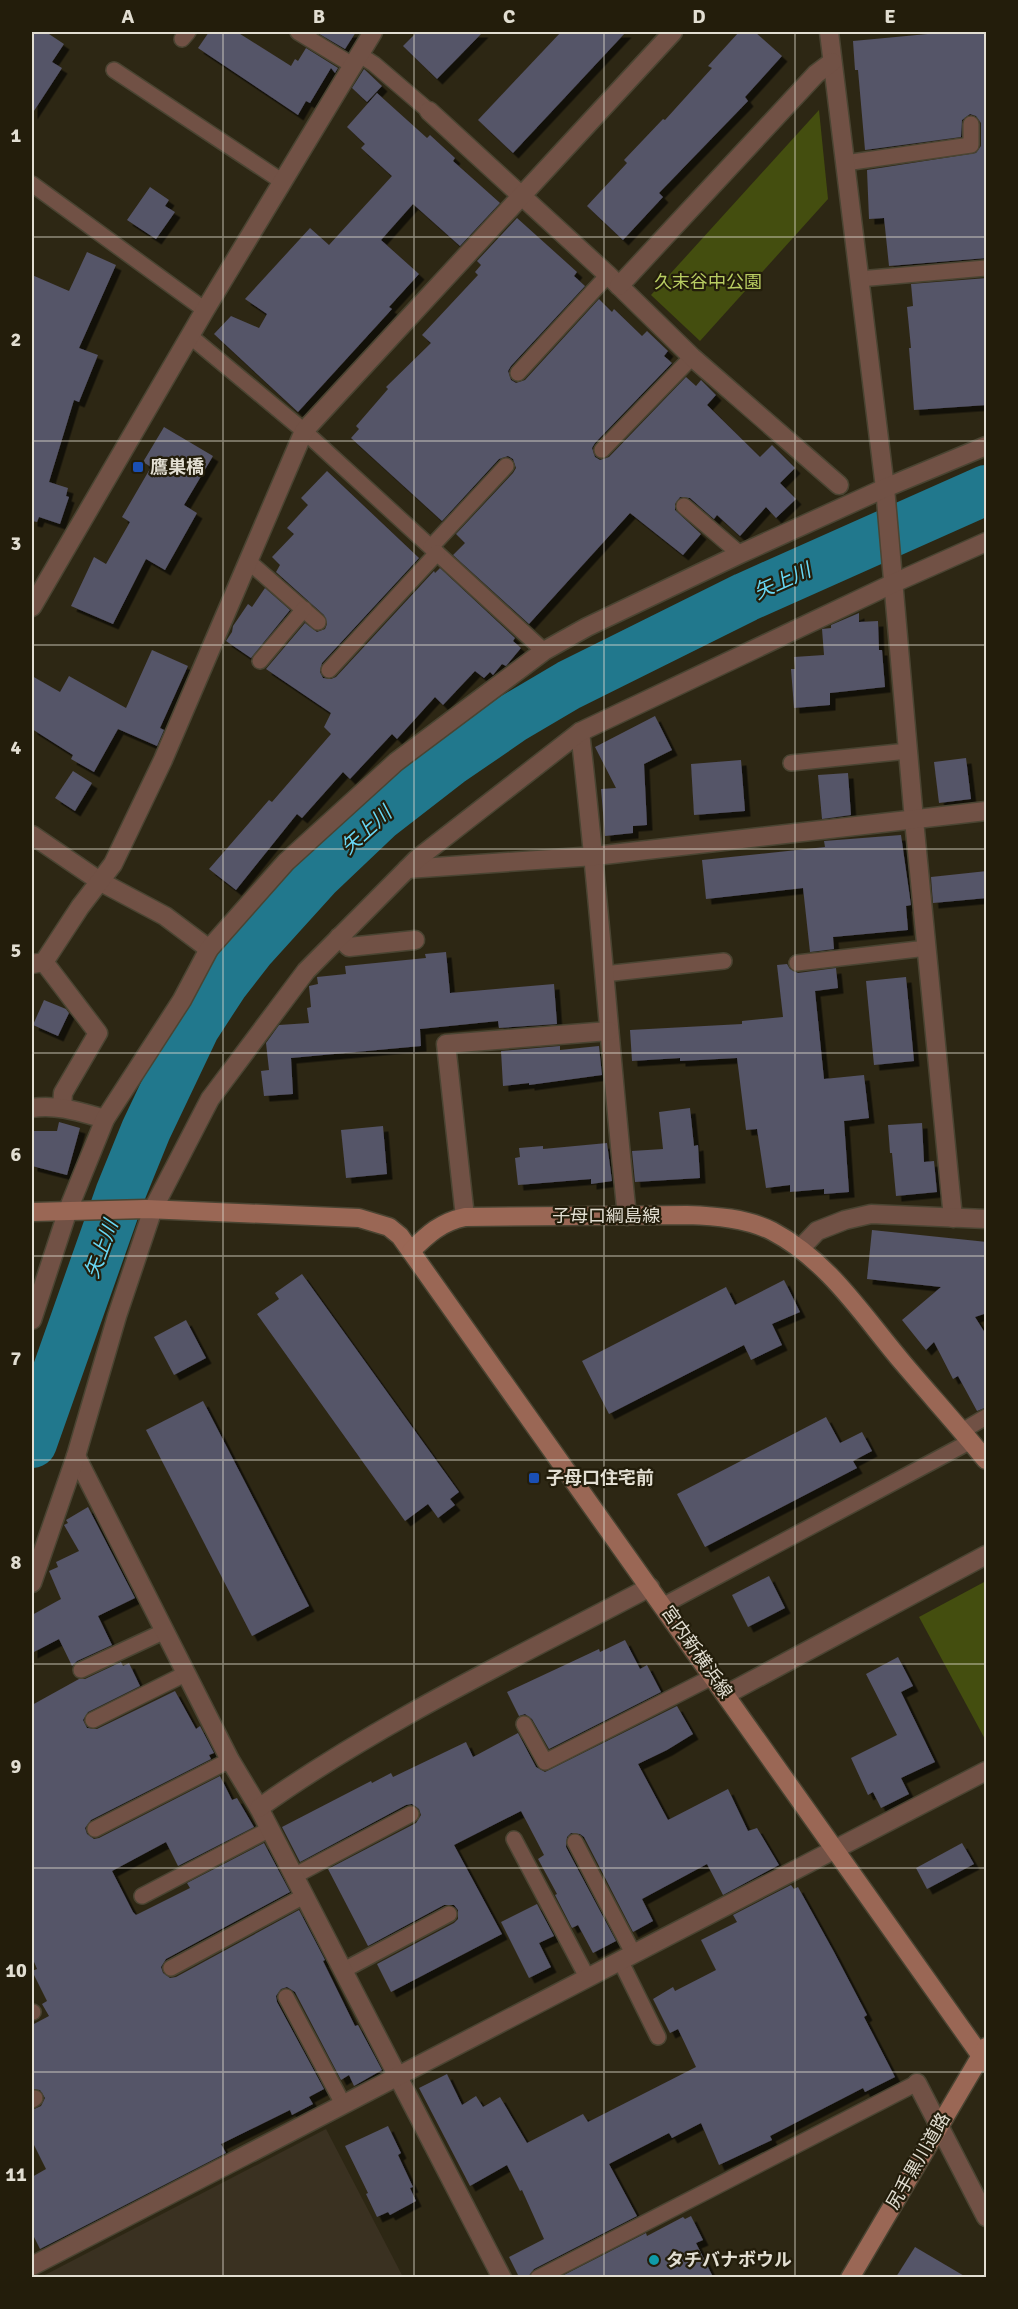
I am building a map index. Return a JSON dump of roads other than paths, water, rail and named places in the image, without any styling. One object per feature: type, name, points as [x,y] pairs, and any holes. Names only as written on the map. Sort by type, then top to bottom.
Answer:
[{"type":"street","points":[[32,607],[205,310],[374,32]]},
{"type":"street","points":[[62,1107],[63,1093],[98,1033],[38,963],[113,864],[164,760],[304,431],[673,32]]},
{"type":"street","points":[[829,32],[885,488],[914,820],[953,1218]]},
{"type":"street","points":[[614,280],[816,74],[832,62]]},
{"type":"street","points":[[429,111],[614,280],[692,357],[839,485]]},
{"type":"street","points":[[32,1320],[105,1119],[182,1000],[210,949],[286,862],[396,762],[544,651],[587,627],[740,554],[885,488],[987,446]]},
{"type":"street","points":[[32,1583],[76,1456],[149,1209],[210,1099],[306,971],[407,869],[489,801],[580,732],[894,583],[987,542]]},
{"type":"street","points":[[580,732],[595,856],[627,1216]]},
{"type":"street","points":[[407,869],[595,856],[987,811]]},
{"type":"street","points":[[32,835],[101,882],[165,916],[210,949]]},
{"type":"street","points":[[339,937],[349,947],[415,940]]},
{"type":"street","points":[[465,1217],[446,1044],[609,1031]]},
{"type":"street","points":[[32,1108],[62,1107],[105,1119]]},
{"type":"street","points":[[32,1212],[149,1209],[359,1218],[389,1227],[400,1236],[411,1251]]},
{"type":"street","points":[[800,1250],[817,1231],[871,1214],[987,1219]]},
{"type":"street","name":"子母口綱島線","points":[[411,1251],[435,1228],[449,1220],[465,1217],[717,1217],[771,1231],[800,1250],[845,1290],[903,1363],[987,1460]]},
{"type":"street","name":"宮内新横浜線","points":[[411,1251],[835,1848],[985,2054]]},
{"type":"street","points":[[76,1456],[188,1673],[230,1760],[259,1808],[502,2277]]},
{"type":"street","points":[[727,1694],[987,1555]]},
{"type":"street","points":[[259,1808],[307,1774],[368,1736],[650,1587]]},
{"type":"street","points":[[32,2266],[987,1771]]},
{"type":"street","name":"尻手黒川道路","points":[[850,2277],[939,2125],[985,2054]]},
{"type":"street","points":[[917,2083],[987,2217]]},
{"type":"lane","points":[[298,32],[357,60],[374,63],[429,111]]},
{"type":"lane","points":[[114,70],[283,182]]},
{"type":"lane","points":[[845,163],[971,145],[971,124]]},
{"type":"lane","points":[[32,184],[205,310]]},
{"type":"lane","points":[[859,279],[987,268]]},
{"type":"lane","points":[[518,373],[614,280]]},
{"type":"lane","points":[[190,336],[304,431],[544,651]]},
{"type":"lane","points":[[602,450],[692,357]]},
{"type":"lane","points":[[329,670],[507,466]]},
{"type":"lane","points":[[684,506],[740,554]]},
{"type":"lane","points":[[248,561],[318,622]]},
{"type":"lane","points":[[260,661],[304,609]]},
{"type":"lane","points":[[791,763],[908,751]]},
{"type":"lane","points":[[797,963],[927,948]]},
{"type":"lane","points":[[604,974],[724,961]]},
{"type":"lane","points":[[664,1605],[966,1436],[987,1417]]},
{"type":"lane","points":[[81,1671],[165,1631]]},
{"type":"lane","points":[[93,1720],[188,1673]]},
{"type":"lane","points":[[524,1724],[545,1762],[714,1676]]},
{"type":"lane","points":[[95,1829],[230,1760]]},
{"type":"lane","points":[[294,1876],[411,1814]]},
{"type":"lane","points":[[142,1896],[270,1829]]},
{"type":"lane","points":[[514,1839],[588,1977]]},
{"type":"lane","points":[[574,1842],[627,1956],[658,2037]]},
{"type":"lane","points":[[171,1968],[304,1896]]},
{"type":"lane","points":[[342,1971],[448,1914]]},
{"type":"lane","points":[[286,1997],[343,2104]]},
{"type":"lane","points":[[538,2277],[917,2083]]},
{"type":"waterway","name":"矢上川","points":[[32,1443],[120,1194],[146,1130],[195,1027],[223,984],[251,948],[318,874],[378,817],[449,762],[513,718],[569,685],[746,597],[986,490]]},
{"type":"place","name":"鷹巣橋","points":[[138,467]]},
{"type":"place","name":"子母口住宅前","points":[[534,1478]]},
{"type":"place","name":"タチバナボウル","points":[[654,2260]]},
{"type":"park label","name":"久末谷中公園","points":[[708,282]]}]
